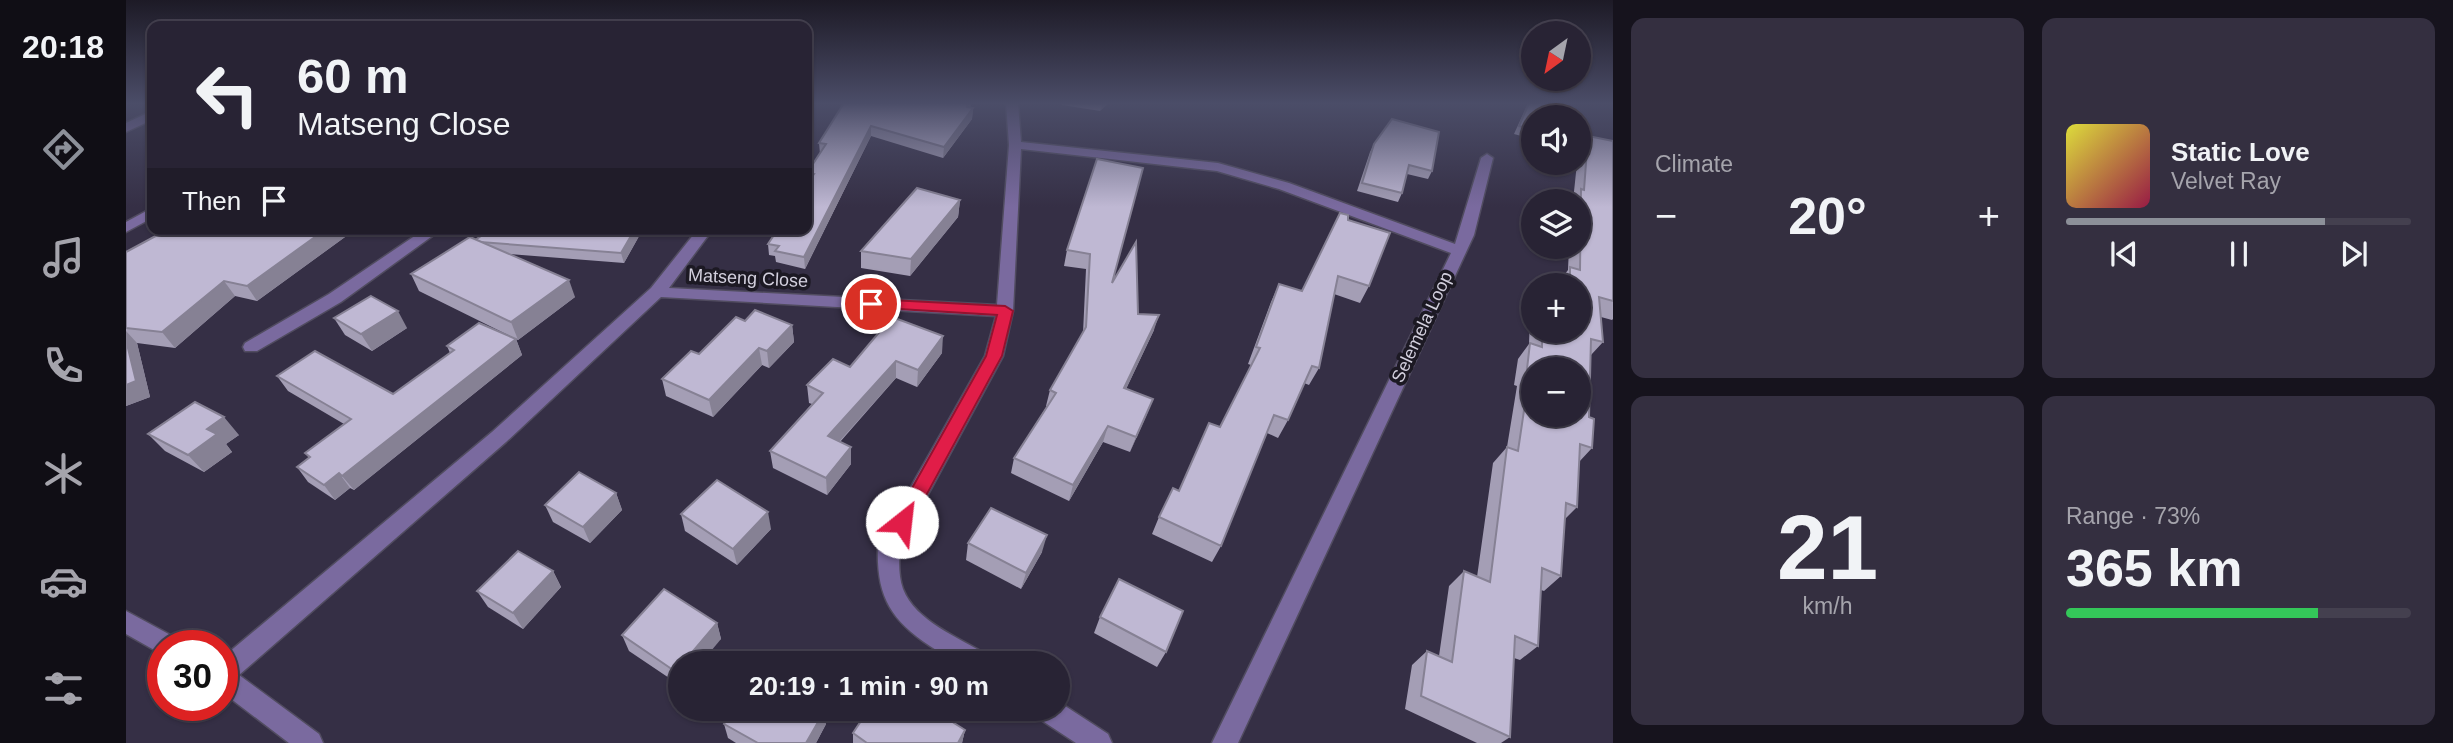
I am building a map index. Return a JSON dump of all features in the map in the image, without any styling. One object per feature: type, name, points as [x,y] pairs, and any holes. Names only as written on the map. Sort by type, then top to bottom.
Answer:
[{"type":"street","points":[[961,651],[903,613],[888,587],[886,566],[889,545],[994,356],[1005,311],[1014,138]]},
{"type":"street","name":"Selemela Loop","points":[[1015,145],[1218,167],[1284,186],[1458,250],[1225,743]]},
{"type":"street","points":[[1458,250],[1467,235],[1487,158]]},
{"type":"street","points":[[126,228],[147,215]]},
{"type":"street","points":[[251,347],[335,298],[426,235]]},
{"type":"street","points":[[238,662],[499,437],[657,292],[701,235]]},
{"type":"street","name":"Matseng Close","points":[[657,292],[1005,311]]},
{"type":"street","points":[[126,622],[147,634]]},
{"type":"street","points":[[238,688],[310,743]]},
{"type":"street","points":[[1066,721],[1099,743]]},
{"type":"building","points":[[822,138],[865,138],[804,257],[775,251],[779,246],[768,244],[774,235],[812,235],[812,165],[826,144],[819,143]]},
{"type":"building","points":[[912,138],[951,138],[944,147]]},
{"type":"building","points":[[1379,138],[1438,138],[1432,171],[1409,165],[1402,193],[1362,183],[1374,144]]},
{"type":"building","points":[[1591,138],[1596,138],[1613,141],[1613,301],[1599,297],[1603,342],[1591,339],[1591,273],[1570,273],[1570,267],[1580,270],[1580,259],[1591,259],[1591,189],[1584,189],[1585,175],[1591,175]]},
{"type":"building","points":[[1097,159],[1143,168],[1112,283],[1136,242],[1138,314],[1159,315],[1124,388],[1153,399],[1136,437],[1108,426],[1073,485],[1014,458],[1056,393],[1050,390],[1086,327],[1090,254],[1067,250]]},
{"type":"building","points":[[917,188],[960,200],[911,259],[861,251]]},
{"type":"building","points":[[1340,213],[1348,215],[1348,220],[1390,233],[1369,286],[1338,276],[1319,368],[1312,366],[1288,420],[1274,415],[1221,546],[1159,517],[1173,488],[1179,491],[1209,423],[1220,427],[1260,348],[1256,347],[1279,284],[1302,291]]},
{"type":"building","points":[[158,235],[318,235],[247,286],[224,281],[162,332],[126,328],[126,252]]},
{"type":"building","points":[[483,235],[632,235],[621,253],[475,240]]},
{"type":"building","points":[[470,237],[569,280],[511,322],[411,274]]},
{"type":"building","points":[[371,296],[398,311],[361,334],[334,318]]},
{"type":"building","points":[[755,310],[792,325],[767,351],[759,348],[709,400],[662,379],[691,351],[699,354],[736,317],[745,321]]},
{"type":"building","points":[[892,317],[943,336],[918,370],[896,361],[828,436],[851,447],[826,478],[770,451],[823,393],[807,385],[833,359],[850,367]]},
{"type":"building","points":[[479,323],[516,339],[342,476],[339,473],[324,485],[297,467],[310,457],[305,453],[351,419],[277,376],[315,351],[393,394],[454,350],[447,346]]},
{"type":"building","points":[[126,340],[136,381],[126,385]]},
{"type":"building","points":[[1530,343],[1542,347],[1542,343],[1591,343],[1591,357],[1528,357]]},
{"type":"building","points":[[195,402],[224,417],[207,429],[217,434],[188,455],[148,434]]},
{"type":"building","points":[[1591,418],[1594,419],[1592,448],[1580,444],[1577,507],[1566,503],[1561,576],[1542,568],[1538,646],[1515,636],[1510,737],[1421,696],[1427,651],[1452,662],[1464,571],[1490,582],[1507,447],[1518,451],[1522,427],[1591,427]]},
{"type":"building","points":[[579,472],[616,493],[583,527],[545,505]]},
{"type":"building","points":[[717,480],[768,512],[733,549],[681,514]]},
{"type":"building","points":[[991,508],[1047,535],[1026,573],[968,543]]},
{"type":"building","points":[[518,551],[553,571],[513,613],[477,591]]},
{"type":"building","points":[[1119,579],[1183,611],[1166,652],[1100,617]]},
{"type":"building","points":[[664,589],[717,623],[693,651],[668,651],[668,667],[622,635]]},
{"type":"building","points":[[726,721],[819,721],[806,743],[758,743],[724,724]]},
{"type":"building","points":[[861,721],[951,721],[965,730],[958,743],[867,743],[853,733]]},
{"type":"route","points":[[871,304],[1005,311],[994,356],[902,522]]}]
